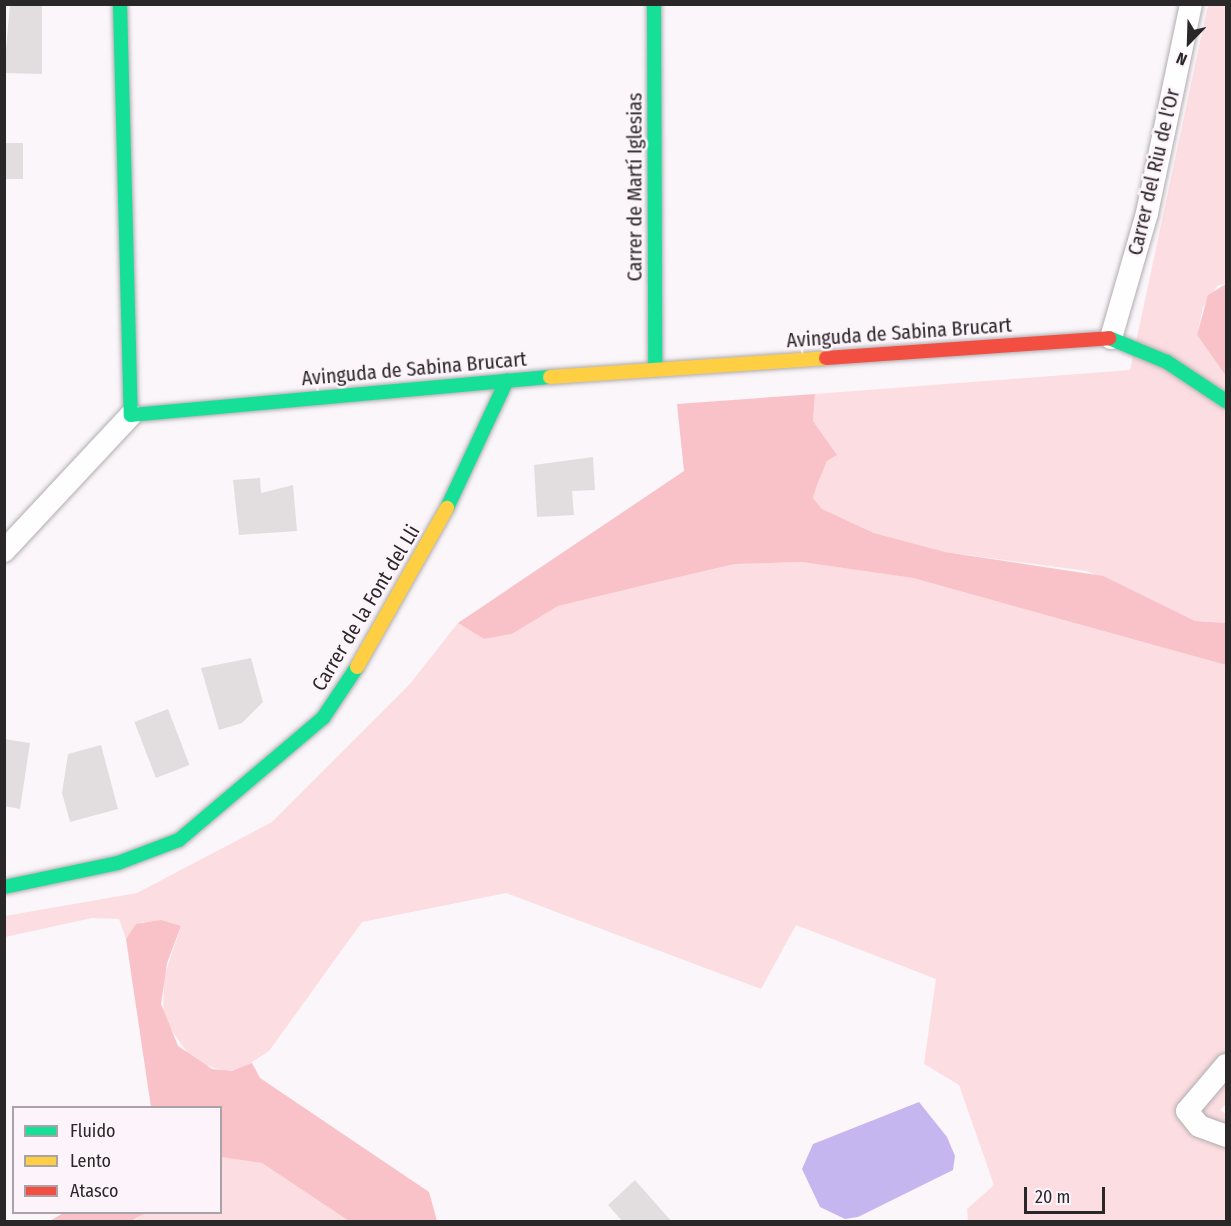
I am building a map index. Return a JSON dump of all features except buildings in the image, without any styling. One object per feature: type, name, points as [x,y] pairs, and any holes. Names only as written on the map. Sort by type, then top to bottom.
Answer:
[{"type":"street","points":[[4,551],[131,415],[120,4]]},
{"type":"street","name":"Carrer de Martí Iglesias","points":[[654,4],[655,370]]},
{"type":"street","name":"Carrer del Riu de l'Or","points":[[1111,338],[1147,213],[1191,4]]},
{"type":"street","points":[[1111,338],[1167,362],[1227,401]]},
{"type":"street","name":"Avinguda de Sabina Brucart","points":[[131,415],[507,380],[1111,338]]},
{"type":"street","name":"Carrer de la Font del Lli","points":[[4,887],[118,863],[179,840],[322,718],[371,645],[474,459],[507,380]]},
{"type":"street","points":[[1227,1065],[1187,1111],[1199,1126],[1227,1137]]},
{"type":"shaded area","points":[[1208,5],[1226,5],[1226,284],[1218,285],[1203,307],[1197,335],[1226,376],[1226,623],[1195,621],[1087,571],[945,552],[874,533],[822,509],[813,498],[827,461],[836,455],[813,421],[815,394],[1130,370]]},
{"type":"shaded area","points":[[1226,284],[1226,376],[1197,335],[1208,295]]},
{"type":"shaded area","points":[[815,394],[813,421],[837,455],[827,461],[813,498],[822,509],[874,533],[945,552],[1103,576],[1195,621],[1226,623],[1226,665],[913,578],[802,562],[735,564],[558,606],[512,634],[484,639],[458,623],[684,471],[677,404]]},
{"type":"shaded area","points":[[803,562],[913,578],[1226,665],[1226,1104],[1220,1110],[1226,1114],[1226,1221],[968,1221],[967,1209],[994,1185],[959,1085],[924,1064],[936,979],[796,925],[761,989],[506,893],[362,922],[269,1051],[240,1070],[226,1071],[194,1062],[163,1018],[164,977],[181,926],[142,922],[126,939],[119,919],[92,918],[5,937],[5,916],[137,893],[272,822],[409,685],[458,623],[484,639],[512,634],[558,606],[735,564]]},
{"type":"shaded area","points":[[161,920],[181,926],[167,963],[161,1004],[178,1046],[212,1069],[232,1071],[252,1063],[260,1078],[429,1192],[437,1221],[349,1221],[262,1163],[222,1157],[222,1106],[151,1106],[126,939],[136,924]]},
{"type":"shaded area","points":[[919,1102],[947,1137],[955,1156],[953,1170],[858,1217],[845,1219],[820,1207],[802,1169],[813,1144]]},
{"type":"shaded area","points":[[222,1157],[262,1163],[349,1221],[131,1222],[144,1214],[222,1214]]},
{"type":"shaded area","points":[[62,1214],[144,1214],[131,1221],[50,1221]]},
{"type":"traffic: fast","points":[[120,4],[131,415],[550,377]]},
{"type":"traffic: fast","points":[[654,4],[655,370]]},
{"type":"traffic: fast","points":[[1109,338],[1167,362],[1226,401]]},
{"type":"traffic: fast","points":[[447,508],[507,380]]},
{"type":"traffic: fast","points":[[4,887],[118,863],[179,840],[323,718],[357,667]]},
{"type":"traffic: slow","points":[[550,377],[826,358]]},
{"type":"traffic: slow","points":[[357,667],[447,508]]},
{"type":"traffic: jam","points":[[826,358],[1109,338]]}]
